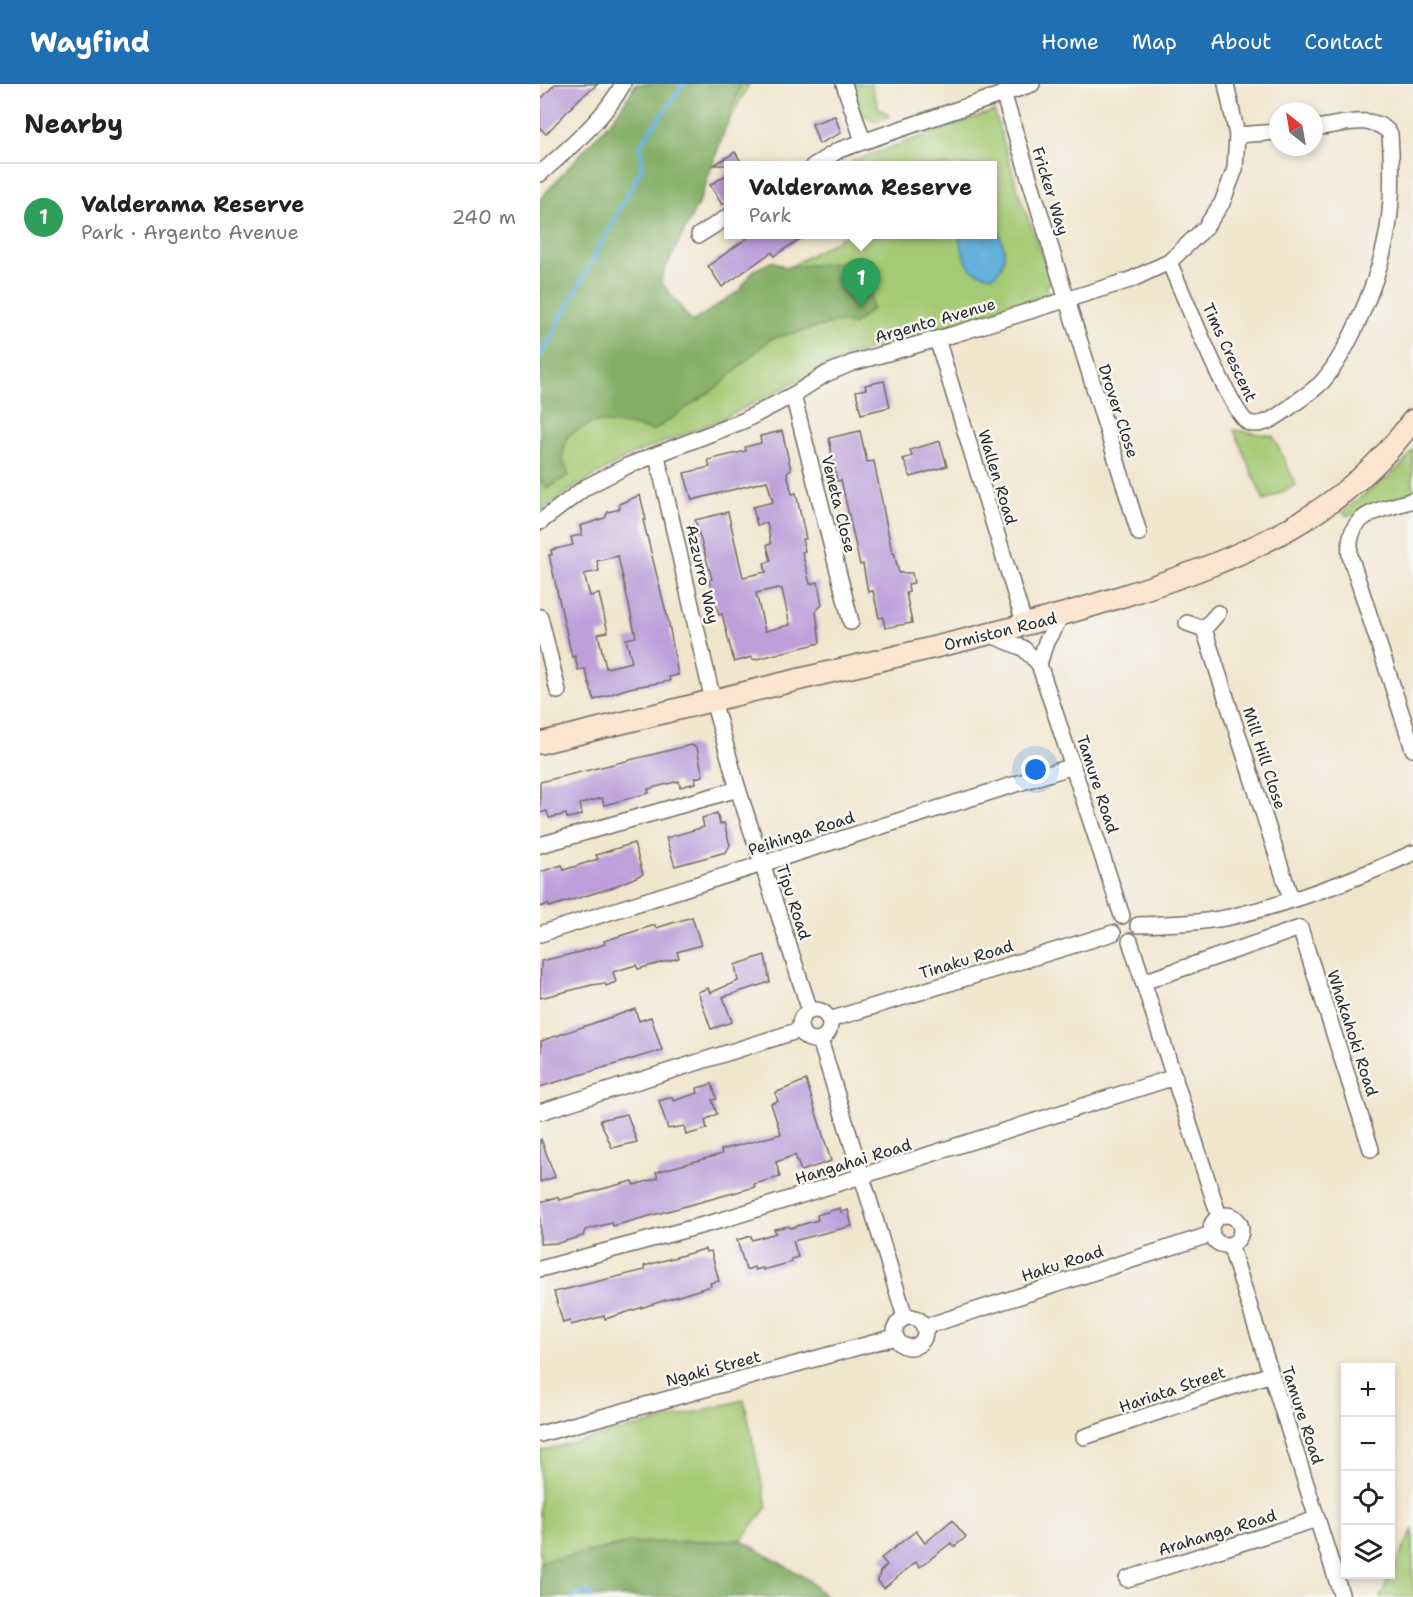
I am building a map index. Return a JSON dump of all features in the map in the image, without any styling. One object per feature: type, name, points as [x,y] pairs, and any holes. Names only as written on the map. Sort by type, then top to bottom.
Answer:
[{"type":"main road","name":"Ormiston Road","points":[[540,743],[991,635],[1061,616],[1177,579],[1239,555],[1299,525],[1366,474],[1394,447],[1413,420]]},
{"type":"street","points":[[543,166],[593,124],[616,98],[623,84]]},
{"type":"street","points":[[844,84],[862,141]]},
{"type":"street","points":[[820,161],[862,141],[1032,84]]},
{"type":"street","name":"Argento Avenue","points":[[540,522],[586,487],[627,466],[743,420],[793,395],[826,374],[852,363],[1130,280],[1169,262],[1205,228],[1222,203],[1234,169],[1237,135],[1226,84]]},
{"type":"street","name":"Fricker Way","points":[[1003,93],[1065,300]]},
{"type":"street","name":"Tims Crescent","points":[[1169,262],[1225,387],[1238,413],[1248,423],[1262,424],[1322,382],[1349,342],[1376,282],[1385,253],[1391,211],[1392,168],[1390,134],[1378,124],[1363,122],[1323,127]]},
{"type":"street","points":[[1237,135],[1269,133]]},
{"type":"street","points":[[699,235],[724,219]]},
{"type":"street","name":"Drover Close","points":[[1065,300],[1139,533]]},
{"type":"street","name":"Wallen Road","points":[[937,339],[1025,626]]},
{"type":"street","name":"Veneta Close","points":[[793,395],[851,622]]},
{"type":"street","name":"Azzurro Way","points":[[657,456],[713,701]]},
{"type":"street","points":[[1413,500],[1367,515],[1355,523],[1348,541],[1350,556],[1413,749]]},
{"type":"street","points":[[1187,623],[1204,629],[1218,613]]},
{"type":"street","points":[[991,635],[1023,648],[1040,664],[1046,642],[1061,616]]},
{"type":"street","points":[[540,617],[558,691]]},
{"type":"street","name":"Mill Hill Close","points":[[1204,629],[1292,898]]},
{"type":"street","name":"Tamure Road","points":[[1040,664],[1122,916]]},
{"type":"street","name":"Tipu Road","points":[[713,701],[738,789],[810,1011]]},
{"type":"street","name":"Peihinga Road","points":[[540,934],[1073,766]]},
{"type":"street","points":[[540,845],[738,789]]},
{"type":"street","points":[[1138,924],[1185,923],[1230,917],[1292,898],[1413,853]]},
{"type":"street","points":[[1122,916],[1134,918],[1138,924],[1137,936],[1130,941],[1118,939],[1113,933],[1113,925],[1122,916]]},
{"type":"street","name":"Whakahoki Road","points":[[1143,982],[1300,928],[1371,1149]]},
{"type":"street","name":"Tinaku Road","points":[[829,1020],[1113,933]]},
{"type":"street","points":[[1130,941],[1219,1216]]},
{"type":"street","points":[[810,1011],[819,1011],[829,1020],[829,1030],[819,1040],[810,1040],[800,1030],[800,1020],[810,1011]]},
{"type":"street","points":[[540,1112],[800,1030]]},
{"type":"street","points":[[819,1040],[905,1317]]},
{"type":"street","name":"Hangahai Road","points":[[540,1269],[722,1220],[1175,1077]]},
{"type":"street","points":[[1232,1215],[1240,1225],[1239,1237],[1230,1245],[1218,1243],[1212,1234],[1211,1226],[1219,1216],[1232,1215]]},
{"type":"street","name":"Haku Road","points":[[924,1327],[1212,1234]]},
{"type":"street","name":"Tamure Road","points":[[1230,1245],[1342,1597]]},
{"type":"street","points":[[905,1317],[914,1317],[924,1327],[924,1336],[915,1346],[905,1347],[895,1337],[895,1327],[905,1317]]},
{"type":"street","name":"Ngaki Street","points":[[540,1434],[895,1337]]},
{"type":"street","name":"Hariata Street","points":[[1084,1437],[1271,1374]]},
{"type":"street","name":"Arahanga Road","points":[[1126,1579],[1317,1519]]},
{"type":"green space","points":[[634,84],[749,84],[721,136],[700,200],[662,275],[661,282],[692,322],[839,239],[997,239],[997,161],[852,161],[994,111],[1021,200],[1053,282],[1046,285],[1049,294],[846,357],[718,421],[628,456],[562,495],[540,512],[540,291],[613,145]]},
{"type":"green space","points":[[637,84],[741,84],[700,200],[662,275],[661,282],[692,322],[739,291],[754,270],[773,261],[785,267],[862,261],[870,286],[872,309],[853,325],[839,322],[770,339],[720,385],[653,431],[629,425],[593,422],[568,435],[562,458],[569,475],[547,489],[540,478],[540,199],[616,115]]},
{"type":"green space","points":[[850,84],[871,84],[879,109],[887,113],[889,117],[875,122],[867,116],[860,116]]},
{"type":"green space","points":[[1234,430],[1273,436],[1296,485],[1264,501]]},
{"type":"green space","points":[[1413,450],[1413,493],[1348,516],[1342,512],[1400,467]]},
{"type":"green space","points":[[744,1400],[767,1507],[741,1540],[630,1543],[540,1562],[540,1451]]},
{"type":"green space","points":[[1413,1529],[1413,1597],[1380,1597],[1389,1579],[1395,1579],[1395,1566]]},
{"type":"green space","points":[[741,1540],[809,1580],[826,1597],[540,1597],[540,1562],[630,1543]]},
{"type":"water","points":[[997,230],[1003,244],[1004,258],[999,270],[993,276],[976,272],[967,264],[959,239],[997,239]]},
{"type":"building","points":[[555,84],[598,84],[579,99],[546,134],[540,128],[540,100]]},
{"type":"building","points":[[835,116],[841,133],[819,144],[812,124]]},
{"type":"building","points":[[735,152],[741,161],[724,161],[724,165],[714,165]]},
{"type":"building","points":[[724,176],[724,204],[722,205],[710,185]]},
{"type":"building","points":[[746,239],[800,239],[774,256],[772,252],[722,287],[708,266]]},
{"type":"building","points":[[884,381],[890,407],[861,414],[856,391],[866,389],[865,385]]},
{"type":"building","points":[[782,431],[791,470],[787,473],[792,494],[796,493],[806,539],[802,539],[805,551],[802,552],[810,584],[818,582],[822,605],[816,611],[820,643],[753,660],[752,657],[734,662],[722,614],[719,615],[712,591],[709,580],[712,579],[695,520],[728,512],[743,577],[766,572],[764,563],[771,561],[767,545],[771,544],[767,523],[757,525],[753,507],[773,502],[767,481],[692,500],[684,473],[710,467],[708,460],[746,451],[745,447],[761,443],[760,436]],"holes":[[[782,589],[790,625],[765,631],[756,593]]]},
{"type":"building","points":[[860,431],[867,462],[874,461],[892,553],[894,552],[899,573],[912,573],[914,583],[908,584],[909,592],[906,593],[912,623],[885,628],[883,617],[879,618],[873,591],[868,592],[863,564],[860,565],[841,480],[837,481],[829,438]]},
{"type":"building","points":[[940,441],[947,466],[911,477],[903,459],[912,456],[910,450]]},
{"type":"building","points":[[640,495],[646,520],[643,520],[669,624],[678,675],[669,677],[670,681],[629,688],[594,700],[585,669],[578,670],[575,656],[572,657],[549,555],[552,555],[551,550],[573,545],[571,537],[582,535],[580,526],[605,518],[608,512],[620,509],[619,504]],"holes":[[[618,556],[636,637],[626,639],[632,662],[606,668],[598,634],[608,632],[599,594],[590,596],[584,574],[599,571],[597,561]]]},
{"type":"building","points":[[691,745],[697,748],[703,776],[695,778],[696,783],[680,787],[679,781],[648,789],[649,793],[604,805],[602,798],[580,804],[582,815],[567,818],[566,814],[549,818],[547,811],[540,813],[540,782]]},
{"type":"building","points":[[717,813],[720,824],[724,823],[730,845],[726,852],[675,866],[666,838],[704,827],[702,818]]},
{"type":"building","points":[[634,843],[643,874],[611,888],[549,907],[548,904],[540,907],[540,872],[562,865],[564,870],[598,859],[596,855]]},
{"type":"building","points":[[692,917],[701,945],[677,952],[679,958],[638,969],[636,965],[613,972],[616,982],[606,986],[605,983],[592,985],[540,998],[541,961],[580,952],[605,944],[604,941],[655,925],[656,928]]},
{"type":"building","points":[[765,955],[770,982],[723,997],[732,1022],[711,1029],[698,992],[708,988],[710,993],[738,981],[735,965]]},
{"type":"building","points":[[635,1009],[639,1021],[651,1017],[662,1050],[540,1087],[541,1041]]},
{"type":"building","points":[[806,1080],[831,1161],[801,1171],[795,1155],[776,1162],[780,1177],[754,1184],[755,1187],[613,1226],[612,1223],[585,1230],[583,1236],[558,1243],[540,1244],[540,1202],[558,1197],[559,1200],[633,1181],[634,1185],[658,1178],[656,1172],[722,1154],[721,1150],[781,1134],[771,1104],[778,1101],[775,1093]]},
{"type":"building","points":[[712,1084],[717,1099],[712,1100],[717,1114],[705,1120],[707,1129],[686,1135],[684,1126],[668,1129],[659,1101],[672,1097],[673,1101],[698,1093],[697,1088]]},
{"type":"building","points":[[627,1114],[637,1142],[612,1148],[600,1120]]},
{"type":"building","points":[[540,1140],[555,1177],[540,1182]]},
{"type":"building","points":[[840,1208],[841,1212],[848,1210],[852,1226],[793,1241],[798,1257],[791,1259],[792,1262],[763,1270],[763,1268],[755,1270],[754,1267],[746,1270],[737,1240],[751,1236],[752,1240],[776,1233],[774,1229],[789,1226],[790,1228],[818,1220],[817,1215]]},
{"type":"building","points":[[705,1249],[706,1252],[711,1251],[719,1281],[710,1283],[711,1286],[605,1319],[604,1316],[571,1325],[570,1321],[563,1323],[554,1292],[645,1270],[644,1266]]},
{"type":"building","points":[[952,1520],[966,1537],[954,1547],[951,1543],[920,1567],[916,1562],[884,1588],[878,1581],[880,1572],[887,1565],[881,1558],[916,1531],[925,1543]]},
{"type":"waterway","points":[[540,358],[641,169],[641,143],[684,84]]},
{"type":"waterway","points":[[574,1597],[588,1592],[592,1597]]},
{"type":"place","name":"Valderama Reserve","points":[[861,308]]}]
